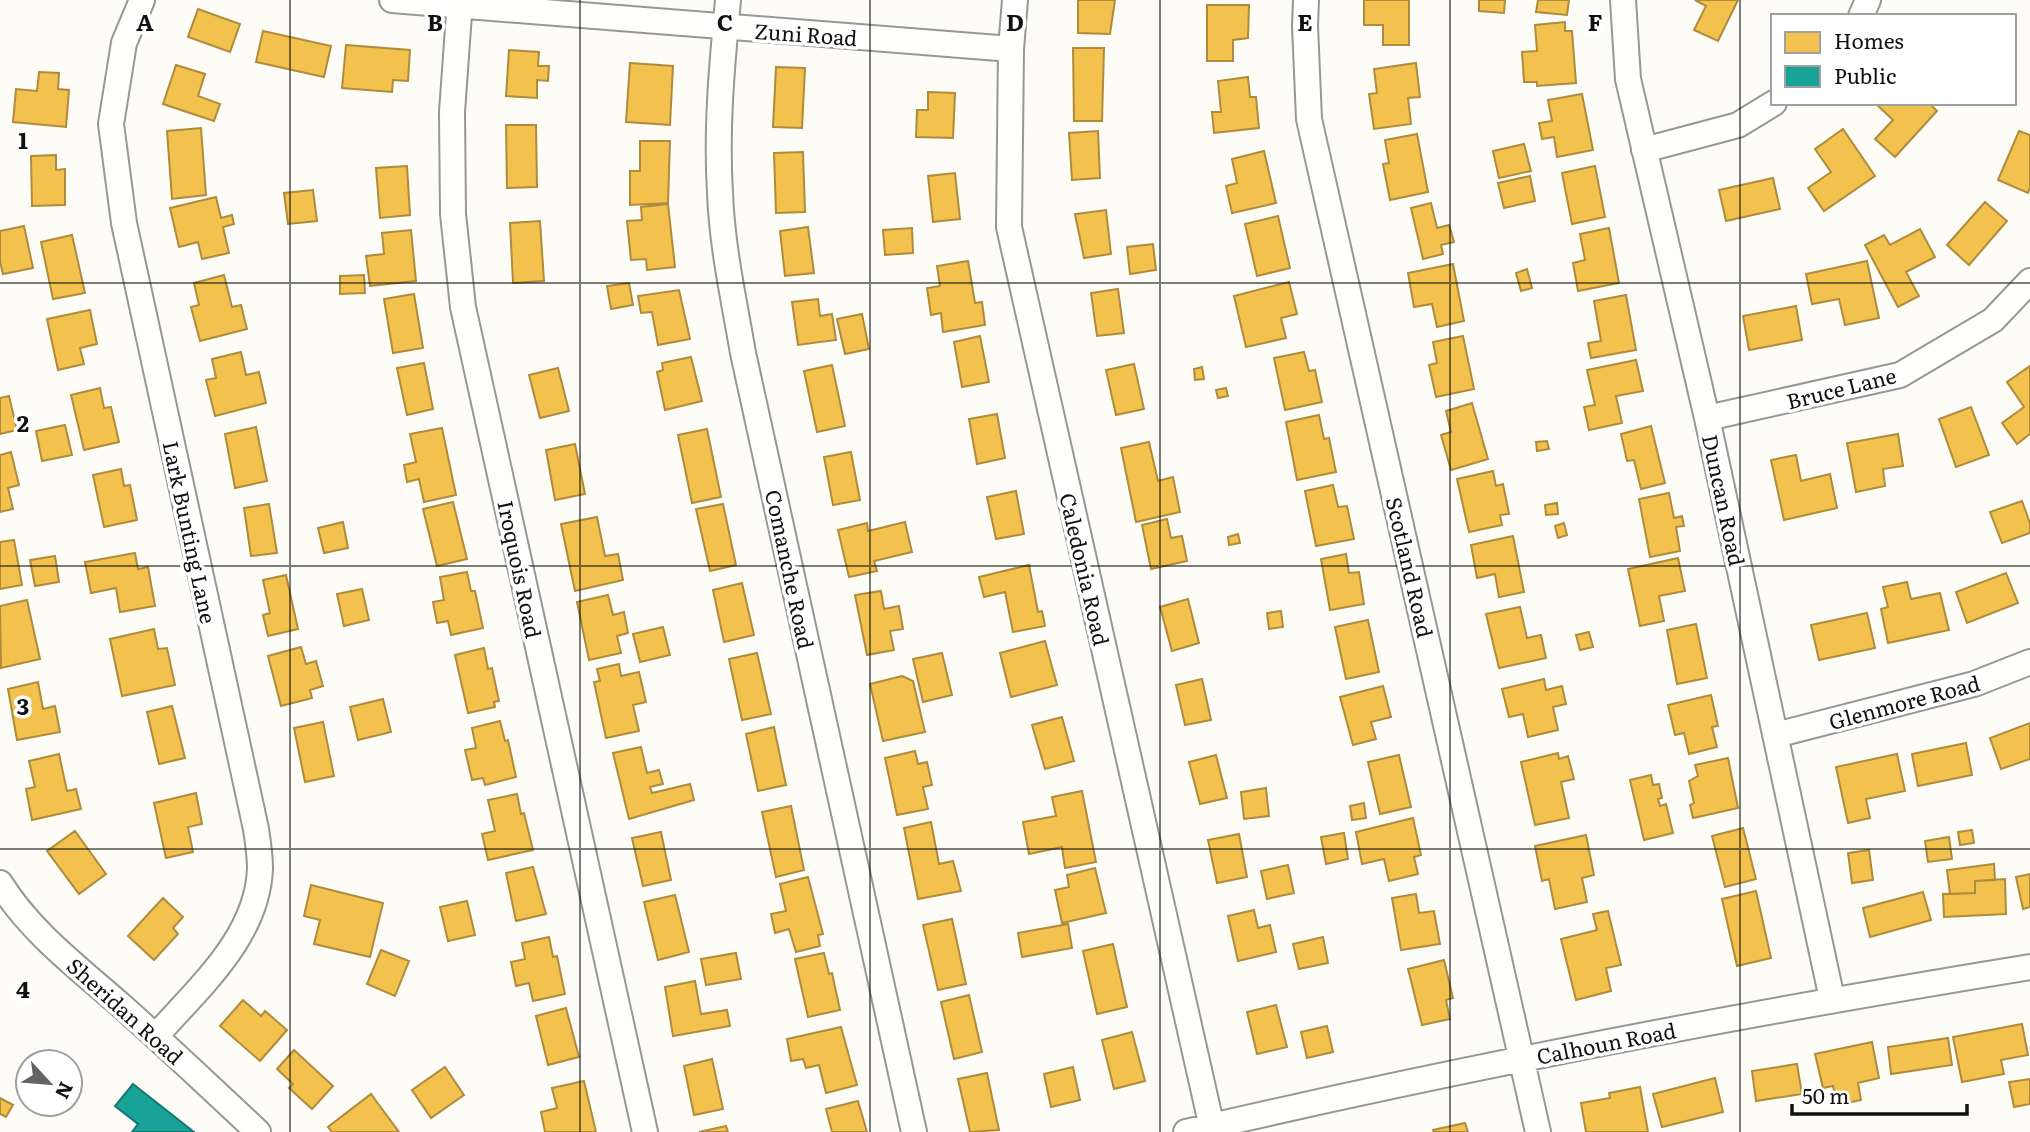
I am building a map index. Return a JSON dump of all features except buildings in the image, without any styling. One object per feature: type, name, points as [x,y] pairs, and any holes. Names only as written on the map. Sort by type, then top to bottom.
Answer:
[{"type":"street","name":"Lark Bunting Lane","points":[[142,0],[124,43],[111,124],[122,211],[256,829],[260,869],[251,912],[232,948],[156,1036]]},
{"type":"street","name":"Zuni Road","points":[[392,0],[459,3],[726,27],[1011,48]]},
{"type":"street","name":"Comanche Road","points":[[728,0],[720,116],[720,194],[727,261],[743,353],[914,1132]]},
{"type":"street","name":"Caledonia Road","points":[[1015,0],[1011,48],[1009,227],[1213,1129]]},
{"type":"street","name":"Scotland Road","points":[[1306,0],[1309,119],[1538,1132]]},
{"type":"street","name":"Duncan Road","points":[[1623,0],[1628,79],[1707,418],[1832,999]]},
{"type":"street","name":"Iroquois Road","points":[[459,3],[452,112],[453,214],[463,307],[645,1132]]},
{"type":"street","points":[[1644,150],[1738,125],[1771,105]]},
{"type":"street","name":"Bruce Lane","points":[[1707,418],[1900,375],[1993,320],[2030,281]]},
{"type":"street","name":"Glenmore Road","points":[[1776,734],[1974,684],[2030,662]]},
{"type":"street","name":"Sheridan Road","points":[[0,883],[13,904],[39,932],[156,1036],[258,1132]]},
{"type":"street","name":"Calhoun Road","points":[[1185,1132],[1213,1129],[1523,1058],[1832,999],[2030,968]]}]
